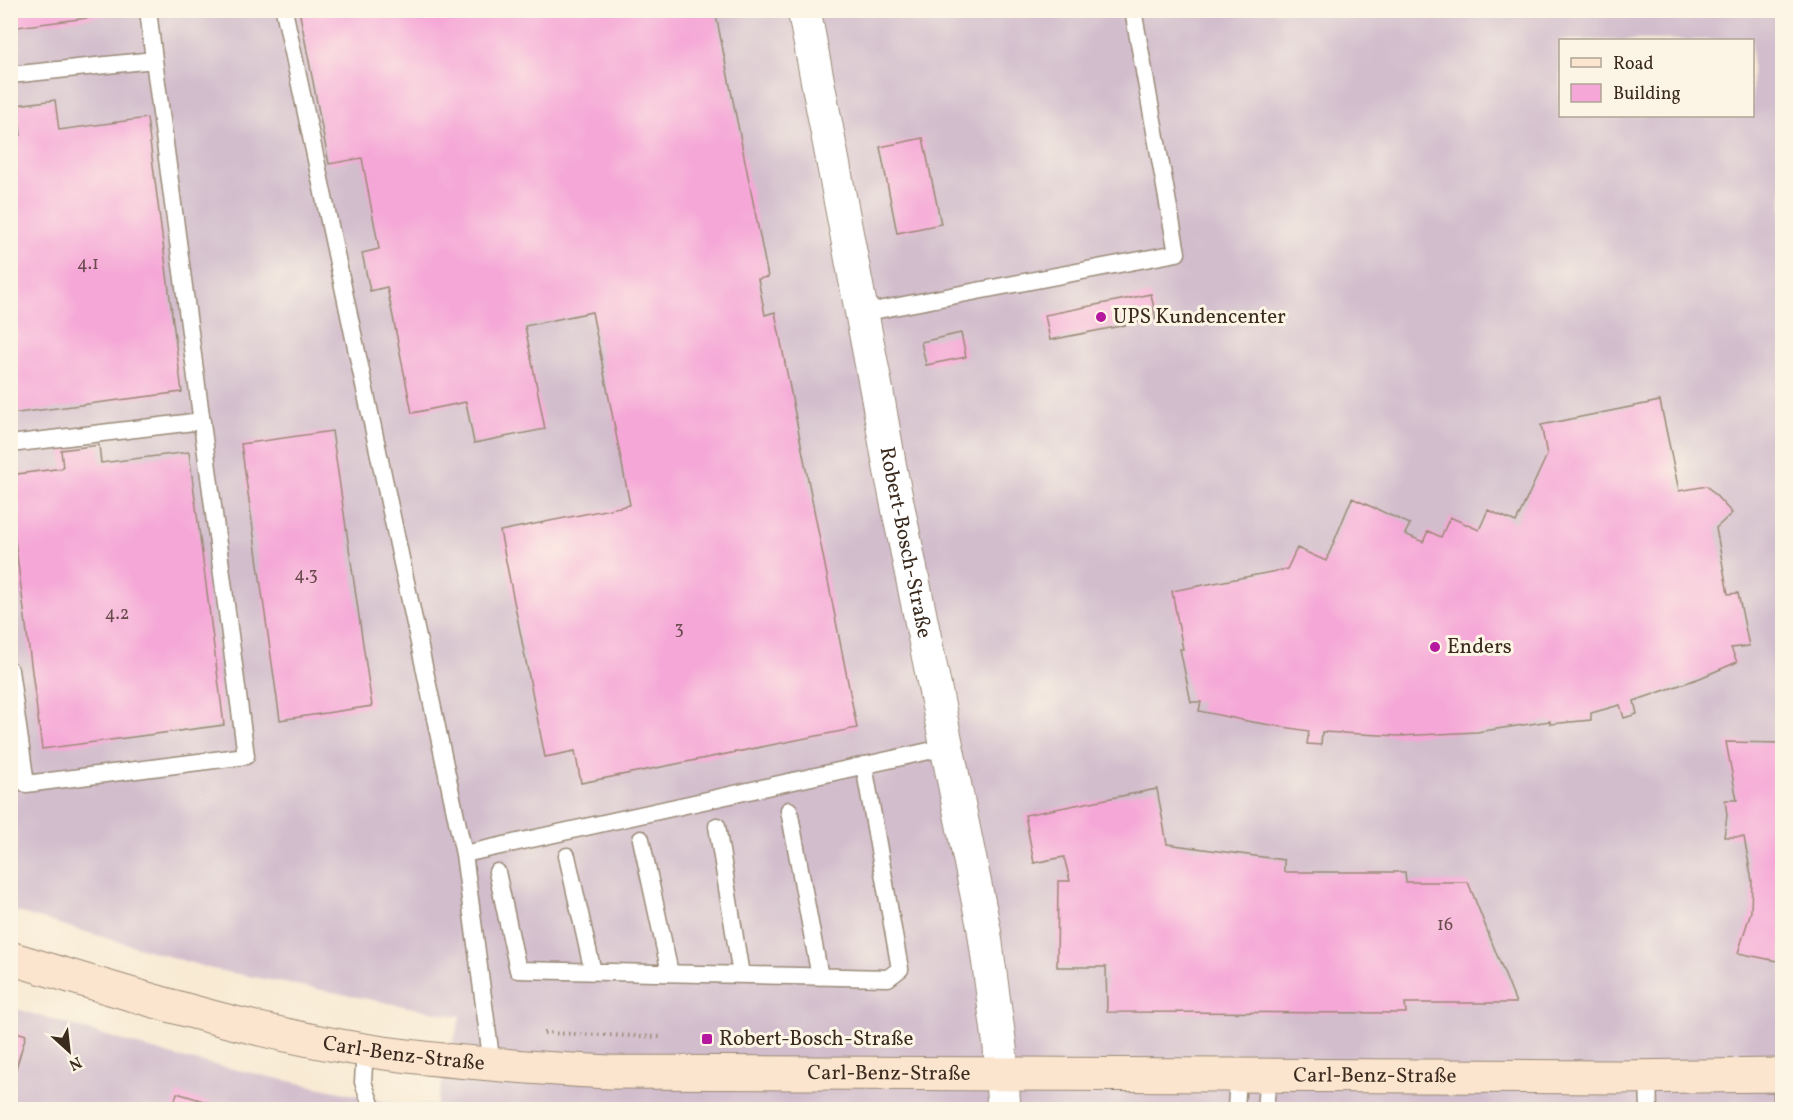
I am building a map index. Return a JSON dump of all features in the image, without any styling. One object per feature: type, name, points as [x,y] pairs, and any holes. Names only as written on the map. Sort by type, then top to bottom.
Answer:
[{"type":"main road","name":"Carl-Benz-Straße","points":[[10,958],[177,1008],[283,1034],[365,1049],[492,1065],[610,1072],[1782,1076]]},
{"type":"street","name":"Robert-Bosch-Straße","points":[[804,10],[890,468],[984,929],[1002,1073],[1004,1110]]},
{"type":"lane","points":[[10,670],[26,784],[246,756],[148,10]]},
{"type":"lane","points":[[284,10],[464,854],[492,1065]]},
{"type":"lane","points":[[862,313],[1177,253],[1133,10]]},
{"type":"lane","points":[[10,75],[154,60]]},
{"type":"lane","points":[[10,444],[202,421]]},
{"type":"lane","points":[[464,854],[947,747]]},
{"type":"lane","points":[[498,872],[518,970],[888,978],[900,969],[864,765]]},
{"type":"lane","points":[[789,810],[820,977]]},
{"type":"lane","points":[[717,826],[741,975]]},
{"type":"lane","points":[[641,839],[670,974]]},
{"type":"lane","points":[[567,856],[593,972]]},
{"type":"lane","points":[[365,1049],[363,1082],[373,1110]]},
{"type":"lane","points":[[1236,1110],[1253,1075]]},
{"type":"lane","points":[[1253,1075],[1265,1110]]},
{"type":"lane","points":[[1782,1076],[1782,1110]]},
{"type":"lane","points":[[1648,1077],[1649,1110]]},
{"type":"path","points":[[10,124],[12,123],[14,135]]},
{"type":"path","points":[[536,1033],[673,1038]]},
{"type":"shaded area","points":[[11,11],[1782,11],[1782,1109],[11,1109],[10,1007],[177,1057],[401,1105],[436,1106],[461,1015],[456,1016],[212,969],[11,910]]},
{"type":"building","points":[[10,10],[124,10],[125,13],[10,28]]},
{"type":"building","points":[[299,10],[715,10],[768,277],[758,279],[765,315],[775,312],[857,728],[581,783],[575,751],[545,757],[500,531],[630,505],[592,312],[525,326],[545,429],[474,443],[466,402],[412,413],[387,287],[370,291],[362,253],[379,249],[362,158],[329,164]]},
{"type":"building","points":[[55,100],[59,130],[147,118],[182,392],[10,414],[10,136],[21,135],[17,105]]},
{"type":"building","points":[[923,138],[941,224],[897,233],[880,147]]},
{"type":"building","name":"UPS Kundencenter","points":[[1151,294],[1156,319],[1050,340],[1045,315]]},
{"type":"building","points":[[961,333],[966,357],[926,365],[921,342]]},
{"type":"building","points":[[1660,401],[1679,491],[1707,486],[1732,513],[1716,528],[1728,594],[1738,593],[1749,646],[1731,648],[1737,662],[1700,678],[1634,701],[1637,714],[1624,718],[1620,705],[1591,713],[1591,720],[1550,724],[1550,721],[1477,732],[1400,736],[1322,732],[1321,745],[1307,744],[1309,731],[1199,711],[1201,702],[1191,702],[1180,649],[1183,649],[1172,591],[1287,569],[1297,548],[1326,561],[1352,498],[1410,524],[1405,534],[1423,542],[1428,531],[1441,537],[1450,517],[1479,530],[1488,510],[1516,522],[1547,455],[1541,425]]},
{"type":"building","points":[[332,431],[372,706],[280,720],[241,444]]},
{"type":"building","points":[[99,445],[101,463],[189,452],[224,725],[42,749],[10,502],[10,475],[63,468],[61,450]]},
{"type":"building","points":[[1726,742],[1782,743],[1782,962],[1738,953],[1751,911],[1752,881],[1744,837],[1724,837],[1727,815],[1725,800],[1737,800]]},
{"type":"building","points":[[1157,789],[1167,844],[1284,860],[1284,872],[1405,872],[1406,882],[1468,882],[1516,1003],[1405,1003],[1406,1013],[1107,1012],[1106,967],[1057,967],[1058,881],[1070,881],[1064,857],[1034,863],[1025,815]]},
{"type":"building","points":[[10,1030],[26,1035],[11,1085],[10,1085]]},
{"type":"building","points":[[177,1093],[230,1109],[230,1110],[172,1110]]},
{"type":"place","name":"UPS Kundencenter","points":[[1101,317]]},
{"type":"place","name":"Enders","points":[[1435,647]]},
{"type":"place","name":"Robert-Bosch-Straße","points":[[707,1039]]}]
